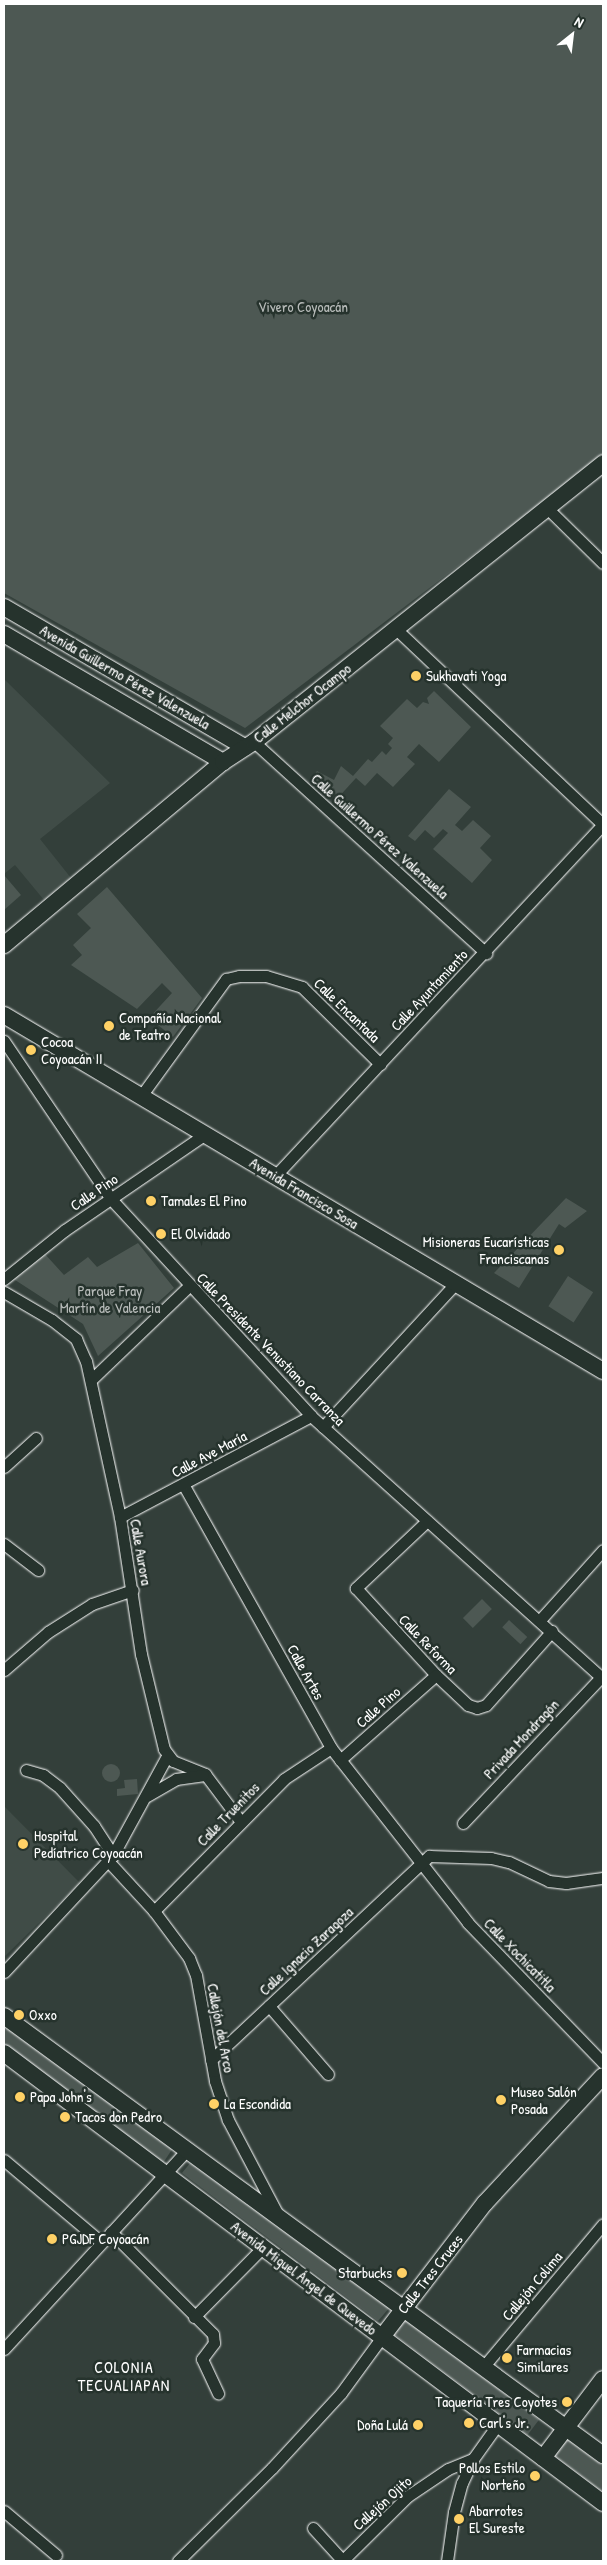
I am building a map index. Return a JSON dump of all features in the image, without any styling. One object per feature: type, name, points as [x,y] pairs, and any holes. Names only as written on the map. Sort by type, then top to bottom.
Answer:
[{"type":"street","name":"Calle Melchor Ocampo","points":[[4,945],[223,762],[250,744],[603,463]]},
{"type":"street","points":[[547,508],[603,563]]},
{"type":"street","name":"Avenida Guillermo Pérez Valenzuela","points":[[4,607],[250,744]]},
{"type":"street","points":[[396,629],[603,824]]},
{"type":"street","name":"Avenida Guillermo Pérez Valenzuela","points":[[4,634],[223,762]]},
{"type":"street","name":"Calle Guillermo Pérez Valenzuela","points":[[250,744],[486,953]]},
{"type":"street","name":"Calle Ayuntamiento","points":[[275,1176],[486,953],[603,824]]},
{"type":"street","name":"Calle Encantada","points":[[141,1096],[226,979],[239,976],[266,976],[302,987],[380,1064]]},
{"type":"street","name":"Avenida Francisco Sosa","points":[[4,1015],[603,1371]]},
{"type":"street","name":"Calle Presidente Venustiano Carranza","points":[[4,1041],[112,1199],[189,1286],[310,1416],[540,1620],[602,1678]]},
{"type":"street","name":"Calle Pino","points":[[4,1279],[65,1230],[205,1134]]},
{"type":"street","points":[[323,1427],[456,1283]]},
{"type":"street","points":[[90,1380],[189,1286]]},
{"type":"street","name":"Calle Aurora","points":[[4,1292],[52,1320],[76,1338],[90,1380],[120,1517],[133,1590],[141,1654],[167,1756]]},
{"type":"street","name":"Calle Ave María","points":[[120,1517],[310,1416]]},
{"type":"street","points":[[4,1467],[36,1438]]},
{"type":"street","name":"Calle Artes","points":[[184,1484],[331,1748],[421,1862]]},
{"type":"street","name":"Calle Reforma","points":[[427,1521],[356,1588],[436,1675],[468,1705],[481,1707],[552,1631]]},
{"type":"street","points":[[4,1544],[38,1570]]},
{"type":"street","points":[[540,1620],[603,1550]]},
{"type":"street","points":[[4,1670],[48,1632],[84,1609],[133,1590]]},
{"type":"street","name":"Calle Pino","points":[[340,1760],[436,1675]]},
{"type":"street","name":"Privada Mondragón","points":[[463,1823],[602,1678]]},
{"type":"street","name":"Calle Truenitos","points":[[154,1912],[284,1778],[331,1748]]},
{"type":"street","points":[[4,1972],[111,1858],[167,1756],[205,1774],[241,1822]]},
{"type":"street","name":"Callejón del Arco","points":[[26,1770],[43,1775],[60,1788],[94,1826],[111,1858],[184,1949],[193,1967],[210,2060],[236,2139],[280,2217]]},
{"type":"street","points":[[144,1798],[176,1779],[205,1774]]},
{"type":"street","points":[[421,1862],[428,1856],[441,1855],[491,1858],[510,1862],[549,1881],[566,1883],[603,1878]]},
{"type":"street","name":"Calle Ignacio Zaragoza","points":[[210,2060],[421,1862]]},
{"type":"street","name":"Calle Xochicatitla","points":[[421,1862],[488,1944],[603,2074]]},
{"type":"street","points":[[269,2006],[328,2074]]},
{"type":"street","points":[[4,2016],[405,2308],[603,2455]]},
{"type":"street","name":"Avenida Miguel Ángel de Quevedo","points":[[4,2053],[166,2176],[264,2246],[603,2503]]},
{"type":"street","name":"Calle Tres Cruces","points":[[178,2561],[272,2468],[341,2392],[485,2203],[603,2074]]},
{"type":"street","points":[[4,2349],[101,2242],[166,2176],[187,2150]]},
{"type":"street","points":[[4,2160],[101,2242]]},
{"type":"street","name":"Callejón Colima","points":[[484,2366],[603,2224]]},
{"type":"street","points":[[111,2232],[216,2338],[202,2358],[218,2394]]},
{"type":"street","points":[[194,2317],[264,2246]]},
{"type":"street","points":[[543,2458],[603,2379]]},
{"type":"street","points":[[447,2561],[454,2512],[473,2459],[498,2424]]},
{"type":"street","name":"Callejón Ojito","points":[[342,2561],[408,2496],[448,2469],[473,2459]]},
{"type":"street","points":[[4,2511],[56,2555]]},
{"type":"street","points":[[312,2528],[342,2561]]},
{"type":"shaded area","points":[[4,679],[110,783],[40,839],[71,878],[44,900],[15,865],[4,874]]},
{"type":"shaded area","name":"Hospital Pedíatrico Coyoacán","points":[[4,1806],[80,1883],[4,1957]]},
{"type":"green space","name":"Vivero Coyoacán","points":[[4,4],[603,4],[603,456],[245,728],[4,593]]},
{"type":"green space","points":[[434,691],[471,727],[439,762],[419,744],[407,757],[415,764],[393,787],[377,773],[365,786],[356,778],[335,801],[311,779],[317,771],[334,780],[341,766],[353,776],[368,759],[372,762],[382,751],[386,755],[392,748],[388,744],[393,738],[380,726],[407,699],[417,708],[423,702],[429,704],[427,698]]},
{"type":"green space","points":[[449,789],[471,807],[455,825],[462,831],[473,820],[491,836],[480,848],[492,860],[472,883],[433,849],[448,833],[443,829],[434,838],[425,830],[415,841],[408,836]]},
{"type":"green space","points":[[4,875],[21,895],[4,910]]},
{"type":"green space","points":[[107,887],[202,998],[173,1037],[149,1018],[172,993],[162,983],[137,1009],[71,965],[82,955],[73,945],[91,928],[77,914]]},
{"type":"green space","points":[[566,1198],[587,1211],[565,1228],[559,1224],[519,1288],[494,1273]]},
{"type":"green space","name":"Parque Fray Martín de Valencia","points":[[138,1243],[174,1288],[98,1356],[83,1324],[12,1278],[44,1253],[64,1275],[88,1257],[97,1267]]},
{"type":"green space","points":[[568,1276],[593,1292],[574,1323],[548,1306]]},
{"type":"green space","points":[[482,1599],[492,1609],[473,1628],[463,1618]]},
{"type":"green space","points":[[509,1620],[527,1637],[520,1644],[502,1627]]},
{"type":"green space","points":[[107,1764],[115,1764],[120,1769],[118,1780],[107,1782],[102,1777],[102,1769]]},
{"type":"green space","points":[[137,1779],[138,1794],[117,1796],[117,1789],[125,1788],[124,1780]]},
{"type":"green space","points":[[4,2026],[173,2148],[163,2163],[4,2043]]},
{"type":"green space","points":[[191,2162],[390,2307],[378,2321],[182,2173]]},
{"type":"green space","points":[[404,2318],[539,2420],[528,2435],[393,2333]]},
{"type":"green space","points":[[566,2438],[603,2466],[603,2492],[554,2455]]},
{"type":"place","name":"Sukhavati Yoga","points":[[416,676]]},
{"type":"place","name":"Compañía Nacional de Teatro","points":[[109,1026]]},
{"type":"place","name":"Cocoa Coyoacán II","points":[[31,1050]]},
{"type":"place","name":"Tamales El Pino","points":[[151,1201]]},
{"type":"place","name":"El Olvidado","points":[[161,1234]]},
{"type":"place","name":"Misioneras Eucarísticas Franciscanas","points":[[559,1250]]},
{"type":"place","name":"Hospital Pedíatrico Coyoacán","points":[[23,1844]]},
{"type":"place","name":"Oxxo","points":[[19,2015]]},
{"type":"place","name":"Papa John's","points":[[20,2097]]},
{"type":"place","name":"Museo Salón Posada","points":[[501,2100]]},
{"type":"place","name":"La Escondida","points":[[214,2104]]},
{"type":"place","name":"Tacos don Pedro","points":[[65,2117]]},
{"type":"place","name":"PGJDF Coyoacán","points":[[52,2239]]},
{"type":"place","name":"Starbucks","points":[[402,2273]]},
{"type":"place","name":"Farmacias Similares","points":[[507,2358]]},
{"type":"place","name":"Taquería Tres Coyotes","points":[[567,2402]]},
{"type":"place","name":"Carl's Jr.","points":[[469,2423]]},
{"type":"place","name":"Doña Lulá","points":[[418,2425]]},
{"type":"place","name":"Pollos Estilo Norteño","points":[[535,2476]]},
{"type":"place","name":"Abarrotes El Sureste","points":[[459,2519]]},
{"type":"district","name":"COLONIA TECUALIAPAN","points":[[124,2376]]}]
